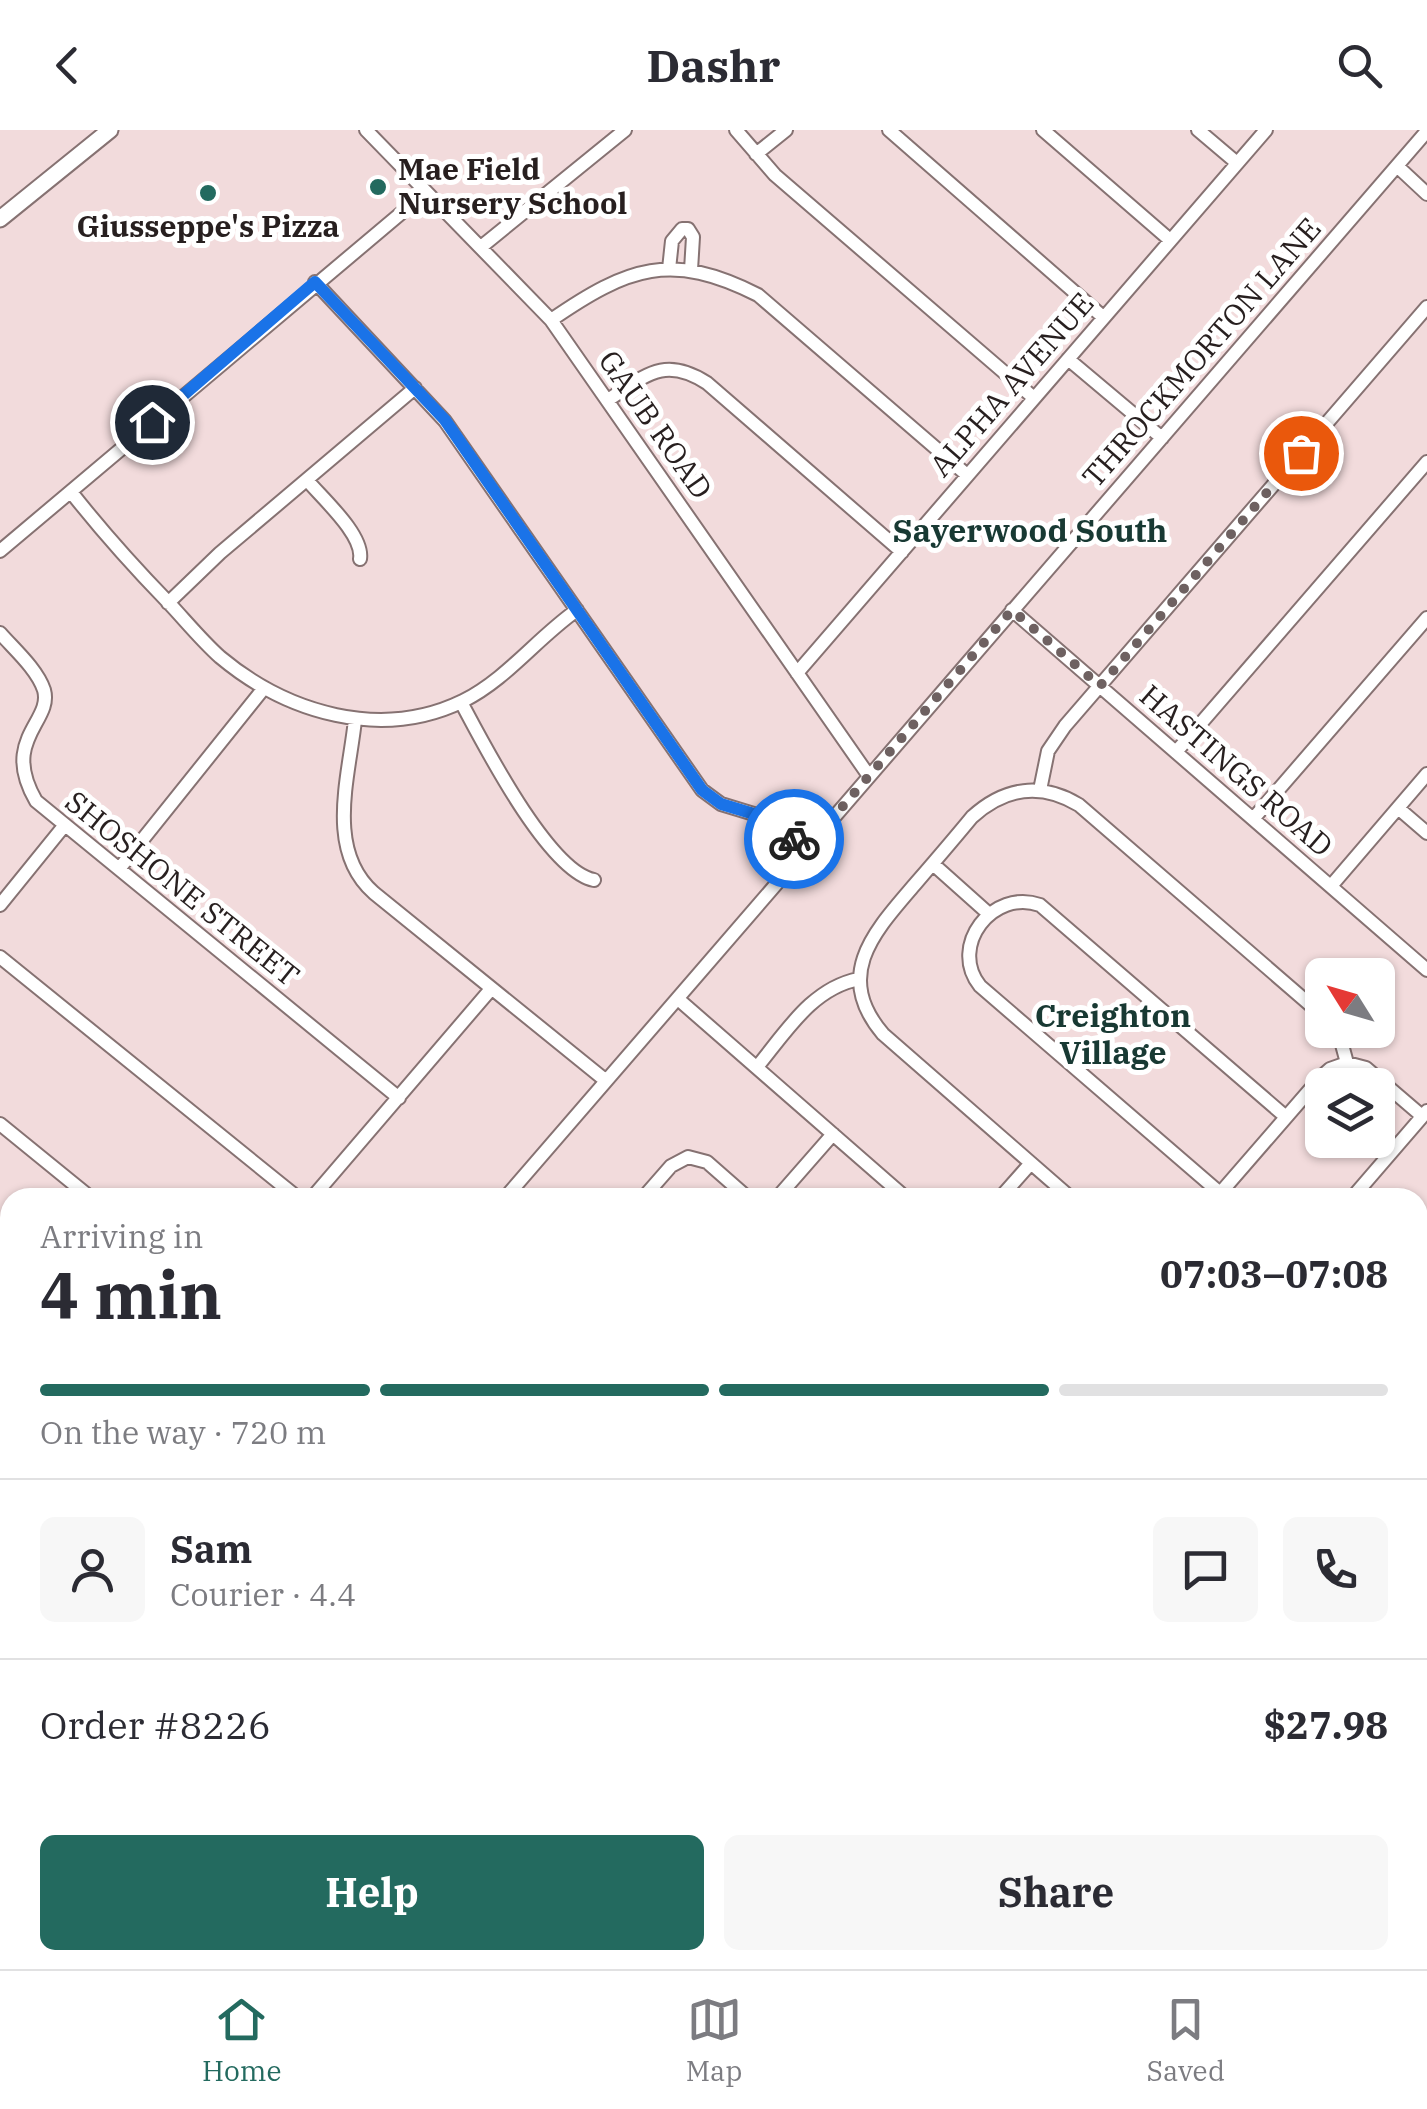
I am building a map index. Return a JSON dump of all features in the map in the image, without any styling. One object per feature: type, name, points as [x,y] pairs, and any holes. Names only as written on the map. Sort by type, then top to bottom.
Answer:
[{"type":"main road","points":[[0,219],[110,130]]},
{"type":"street","name":"GAUB ROAD","points":[[366,130],[552,320],[869,776]]},
{"type":"street","points":[[480,247],[626,130]]},
{"type":"street","points":[[736,130],[783,182],[1034,398]]},
{"type":"street","points":[[756,154],[786,130]]},
{"type":"street","points":[[888,130],[1104,317]]},
{"type":"street","points":[[1043,130],[1170,240]]},
{"type":"street","points":[[1198,130],[1237,163]]},
{"type":"street","name":"ALPHA AVENUE","points":[[797,673],[1266,130]]},
{"type":"street","name":"THROCKMORTON LANE","points":[[513,1188],[1427,131]]},
{"type":"street","points":[[1397,166],[1427,194]]},
{"type":"street","points":[[0,551],[424,193]]},
{"type":"street","points":[[669,269],[672,241],[682,229],[688,229],[692,237],[691,270]]},
{"type":"street","points":[[552,320],[608,284],[645,272],[691,270],[724,278],[758,295],[966,476]]},
{"type":"street","points":[[315,282],[445,420],[702,790],[721,804],[764,817],[806,849]]},
{"type":"street","points":[[1040,790],[1048,751],[1100,686],[1427,307]]},
{"type":"street","points":[[1068,358],[1162,438]]},
{"type":"street","points":[[608,400],[650,373],[668,368],[688,370],[707,382],[902,552]]},
{"type":"street","points":[[168,603],[220,553],[415,388]]},
{"type":"street","points":[[1176,752],[1427,462]]},
{"type":"street","points":[[306,480],[353,534],[360,546],[360,559]]},
{"type":"street","points":[[71,492],[219,655],[264,688],[308,708],[356,720],[412,716],[462,702],[495,681],[547,632],[577,610]]},
{"type":"street","name":"HASTINGS ROAD","points":[[1012,610],[1427,970]]},
{"type":"street","points":[[1252,819],[1427,618]]},
{"type":"street","name":"SHOSHONE STREET","points":[[0,633],[44,689],[43,706],[25,741],[24,772],[36,801],[399,1098]]},
{"type":"street","points":[[120,870],[264,688]]},
{"type":"street","points":[[462,702],[496,768],[538,828],[568,866],[580,876],[594,880]]},
{"type":"street","points":[[356,720],[344,826],[350,864],[374,894],[605,1080]]},
{"type":"street","points":[[1331,886],[1427,774]]},
{"type":"street","points":[[1060,1188],[883,1034],[868,1011],[859,978],[864,952],[876,930],[972,817],[990,802],[1006,794],[1040,790],[1079,805],[1305,999]]},
{"type":"street","points":[[1398,808],[1427,833]]},
{"type":"street","points":[[0,905],[64,826]]},
{"type":"street","points":[[933,864],[989,914]]},
{"type":"street","points":[[1210,1188],[980,986],[970,970],[968,953],[989,914],[1014,901],[1040,905],[1286,1117]]},
{"type":"street","points":[[0,956],[286,1188]]},
{"type":"street","points":[[756,1067],[814,1000],[833,986],[859,978]]},
{"type":"street","points":[[321,1188],[491,990]]},
{"type":"street","points":[[678,999],[895,1188]]},
{"type":"street","points":[[1343,1048],[1347,1063]]},
{"type":"street","points":[[1224,1188],[1326,1072],[1347,1063],[1366,1068],[1425,1114],[1361,1188]]},
{"type":"street","points":[[0,1124],[79,1188]]},
{"type":"street","points":[[786,1188],[833,1134]]},
{"type":"street","points":[[652,1188],[671,1166],[688,1157],[707,1162],[737,1188]]},
{"type":"street","points":[[1009,1188],[1031,1163]]},
{"type":"way so far","points":[[794,839],[806,849],[1012,610],[1100,686],[1301,453]]},
{"type":"place","name":"Mae Field Nursery School","points":[[378,187]]},
{"type":"place","name":"Giusseppe's Pizza","points":[[208,193]]},
{"type":"district","name":"Sayerwood South","points":[[1030,531]]},
{"type":"district","name":"Creighton Village","points":[[1113,1034]]},
{"type":"route","points":[[152,422],[315,282],[445,420],[702,790],[721,804],[764,817],[794,839]]}]
